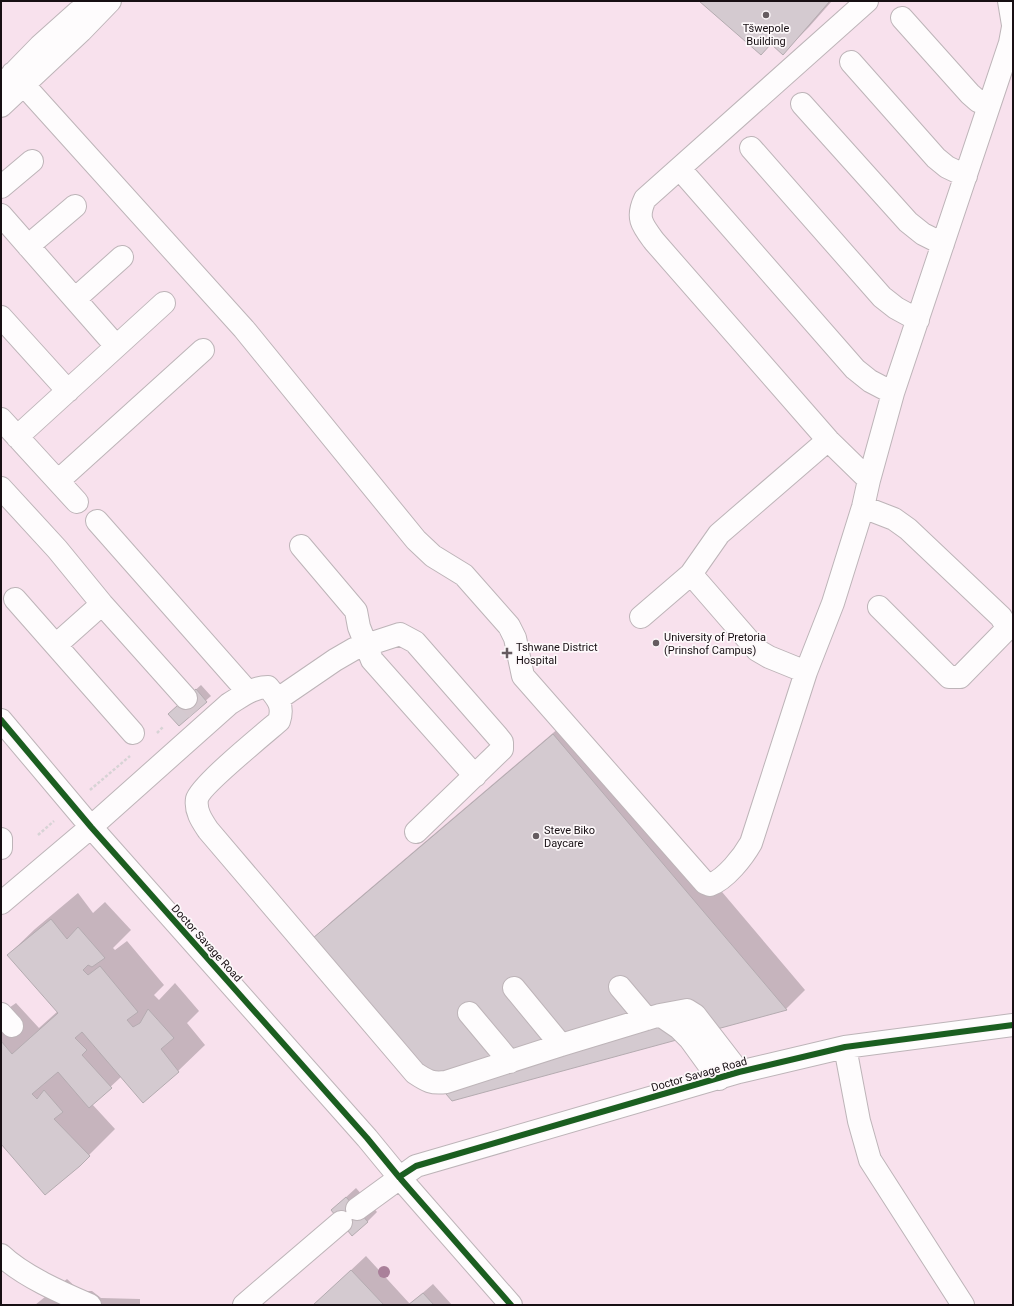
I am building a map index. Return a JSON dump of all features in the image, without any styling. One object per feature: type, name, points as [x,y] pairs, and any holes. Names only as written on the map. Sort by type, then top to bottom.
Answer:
[{"type":"street","points":[[1,106],[13,81],[40,46],[64,24],[95,1]]},
{"type":"street","points":[[13,81],[81,31],[110,1]]},
{"type":"street","points":[[867,1],[645,199],[641,208],[640,217],[643,226],[654,241],[828,440],[869,480]]},
{"type":"street","points":[[13,81],[244,329],[416,540],[432,556],[464,575],[509,626],[516,638],[523,676],[704,883],[710,885],[714,884],[730,870],[743,856],[751,843],[806,672],[833,603],[863,507],[893,393],[1010,44],[1013,26],[1009,1]]},
{"type":"street","points":[[902,18],[970,94],[978,101],[989,106]]},
{"type":"street","points":[[851,62],[936,158],[947,167],[966,176]]},
{"type":"street","points":[[802,104],[908,222],[923,234],[943,244]]},
{"type":"street","points":[[751,148],[882,297],[896,308],[918,320]]},
{"type":"street","points":[[1,187],[32,161]]},
{"type":"street","points":[[680,169],[855,369],[870,381],[893,393]]},
{"type":"street","points":[[28,246],[75,206]]},
{"type":"street","points":[[1,215],[116,346]]},
{"type":"street","points":[[74,299],[122,257]]},
{"type":"street","points":[[17,437],[164,303]]},
{"type":"street","points":[[1,317],[68,391]]},
{"type":"street","points":[[58,481],[203,350]]},
{"type":"street","points":[[1,420],[76,502]]},
{"type":"street","points":[[641,617],[691,574],[709,546],[719,534],[828,440]]},
{"type":"street","points":[[1,488],[57,549],[102,604],[197,711]]},
{"type":"street","points":[[863,507],[894,519],[908,529],[1001,617],[1005,624],[1006,630],[960,677],[949,676],[880,607]]},
{"type":"street","points":[[97,521],[248,692]]},
{"type":"street","points":[[301,546],[356,610],[359,626],[372,660],[475,776]]},
{"type":"street","points":[[691,574],[757,650],[769,657],[806,672]]},
{"type":"street","points":[[15,599],[139,741]]},
{"type":"street","points":[[56,645],[102,604]]},
{"type":"street","points":[[278,699],[335,660],[354,649],[400,634],[415,642],[502,742],[502,749],[416,832]]},
{"type":"street","points":[[1,904],[91,827],[197,711],[230,704],[248,692],[260,687],[268,687],[278,699],[282,712],[279,720],[207,784],[197,798],[198,814],[208,830],[415,1073],[426,1081],[435,1083],[446,1082],[654,1017],[687,1010],[695,1015],[739,1072]]},
{"type":"street","name":"Doctor Savage Road","points":[[1,720],[91,827],[367,1138],[399,1177],[511,1305]]},
{"type":"street","points":[[1,839],[1,848]]},
{"type":"street","points":[[620,987],[654,1017],[679,1028],[690,1039],[718,1079]]},
{"type":"street","points":[[514,988],[561,1045]]},
{"type":"street","points":[[469,1013],[510,1062]]},
{"type":"street","name":"Doctor Savage Road","points":[[244,1305],[349,1216],[399,1177],[416,1166],[739,1072],[845,1047],[1013,1025]]},
{"type":"street","points":[[845,1047],[859,1121],[870,1160],[963,1305]]},
{"type":"street","points":[[1,1256],[27,1274],[90,1305]]},
{"type":"path","points":[[38,835],[73,805],[139,741],[163,727]]},
{"type":"shaded area","name":"Tshwane District Hospital","points":[[1,1],[1013,1],[1013,1305],[1,1305]]},
{"type":"building","name":"Tšwepole Building","points":[[699,1],[830,1],[783,55],[771,44],[761,55]]},
{"type":"building","points":[[196,689],[207,702],[179,726],[168,714]]},
{"type":"building","name":"Steve Biko Daycare","points":[[553,734],[787,1010],[452,1101],[313,938]]},
{"type":"building","points":[[51,919],[67,939],[78,927],[105,958],[92,967],[88,965],[83,970],[88,975],[100,966],[138,1012],[127,1020],[133,1027],[140,1023],[148,1009],[174,1038],[161,1049],[179,1072],[143,1103],[82,1032],[75,1038],[87,1050],[82,1055],[112,1088],[89,1108],[58,1072],[32,1094],[37,1099],[44,1090],[63,1112],[54,1119],[90,1156],[45,1195],[1,1144],[1,1041],[12,1054],[58,1013],[7,955]]},
{"type":"building","points":[[346,1197],[368,1222],[352,1236],[331,1210]]},
{"type":"building","points":[[351,1270],[384,1305],[313,1305]]},
{"type":"building","points":[[423,1293],[434,1305],[408,1305]]},
{"type":"tunnel","points":[[186,698],[197,710]]},
{"type":"cycle path","points":[[1,720],[91,827],[367,1138],[399,1177],[511,1305]]},
{"type":"cycle path","points":[[399,1177],[416,1166],[739,1072],[845,1047],[1013,1025]]},
{"type":"place","name":"Tšwepole Building","points":[[766,15]]},
{"type":"place","name":"University of Pretoria (Prinshof Campus)","points":[[656,643]]},
{"type":"place","name":"Tshwane District Hospital","points":[[507,653]]},
{"type":"place","name":"Steve Biko Daycare","points":[[536,836]]}]
